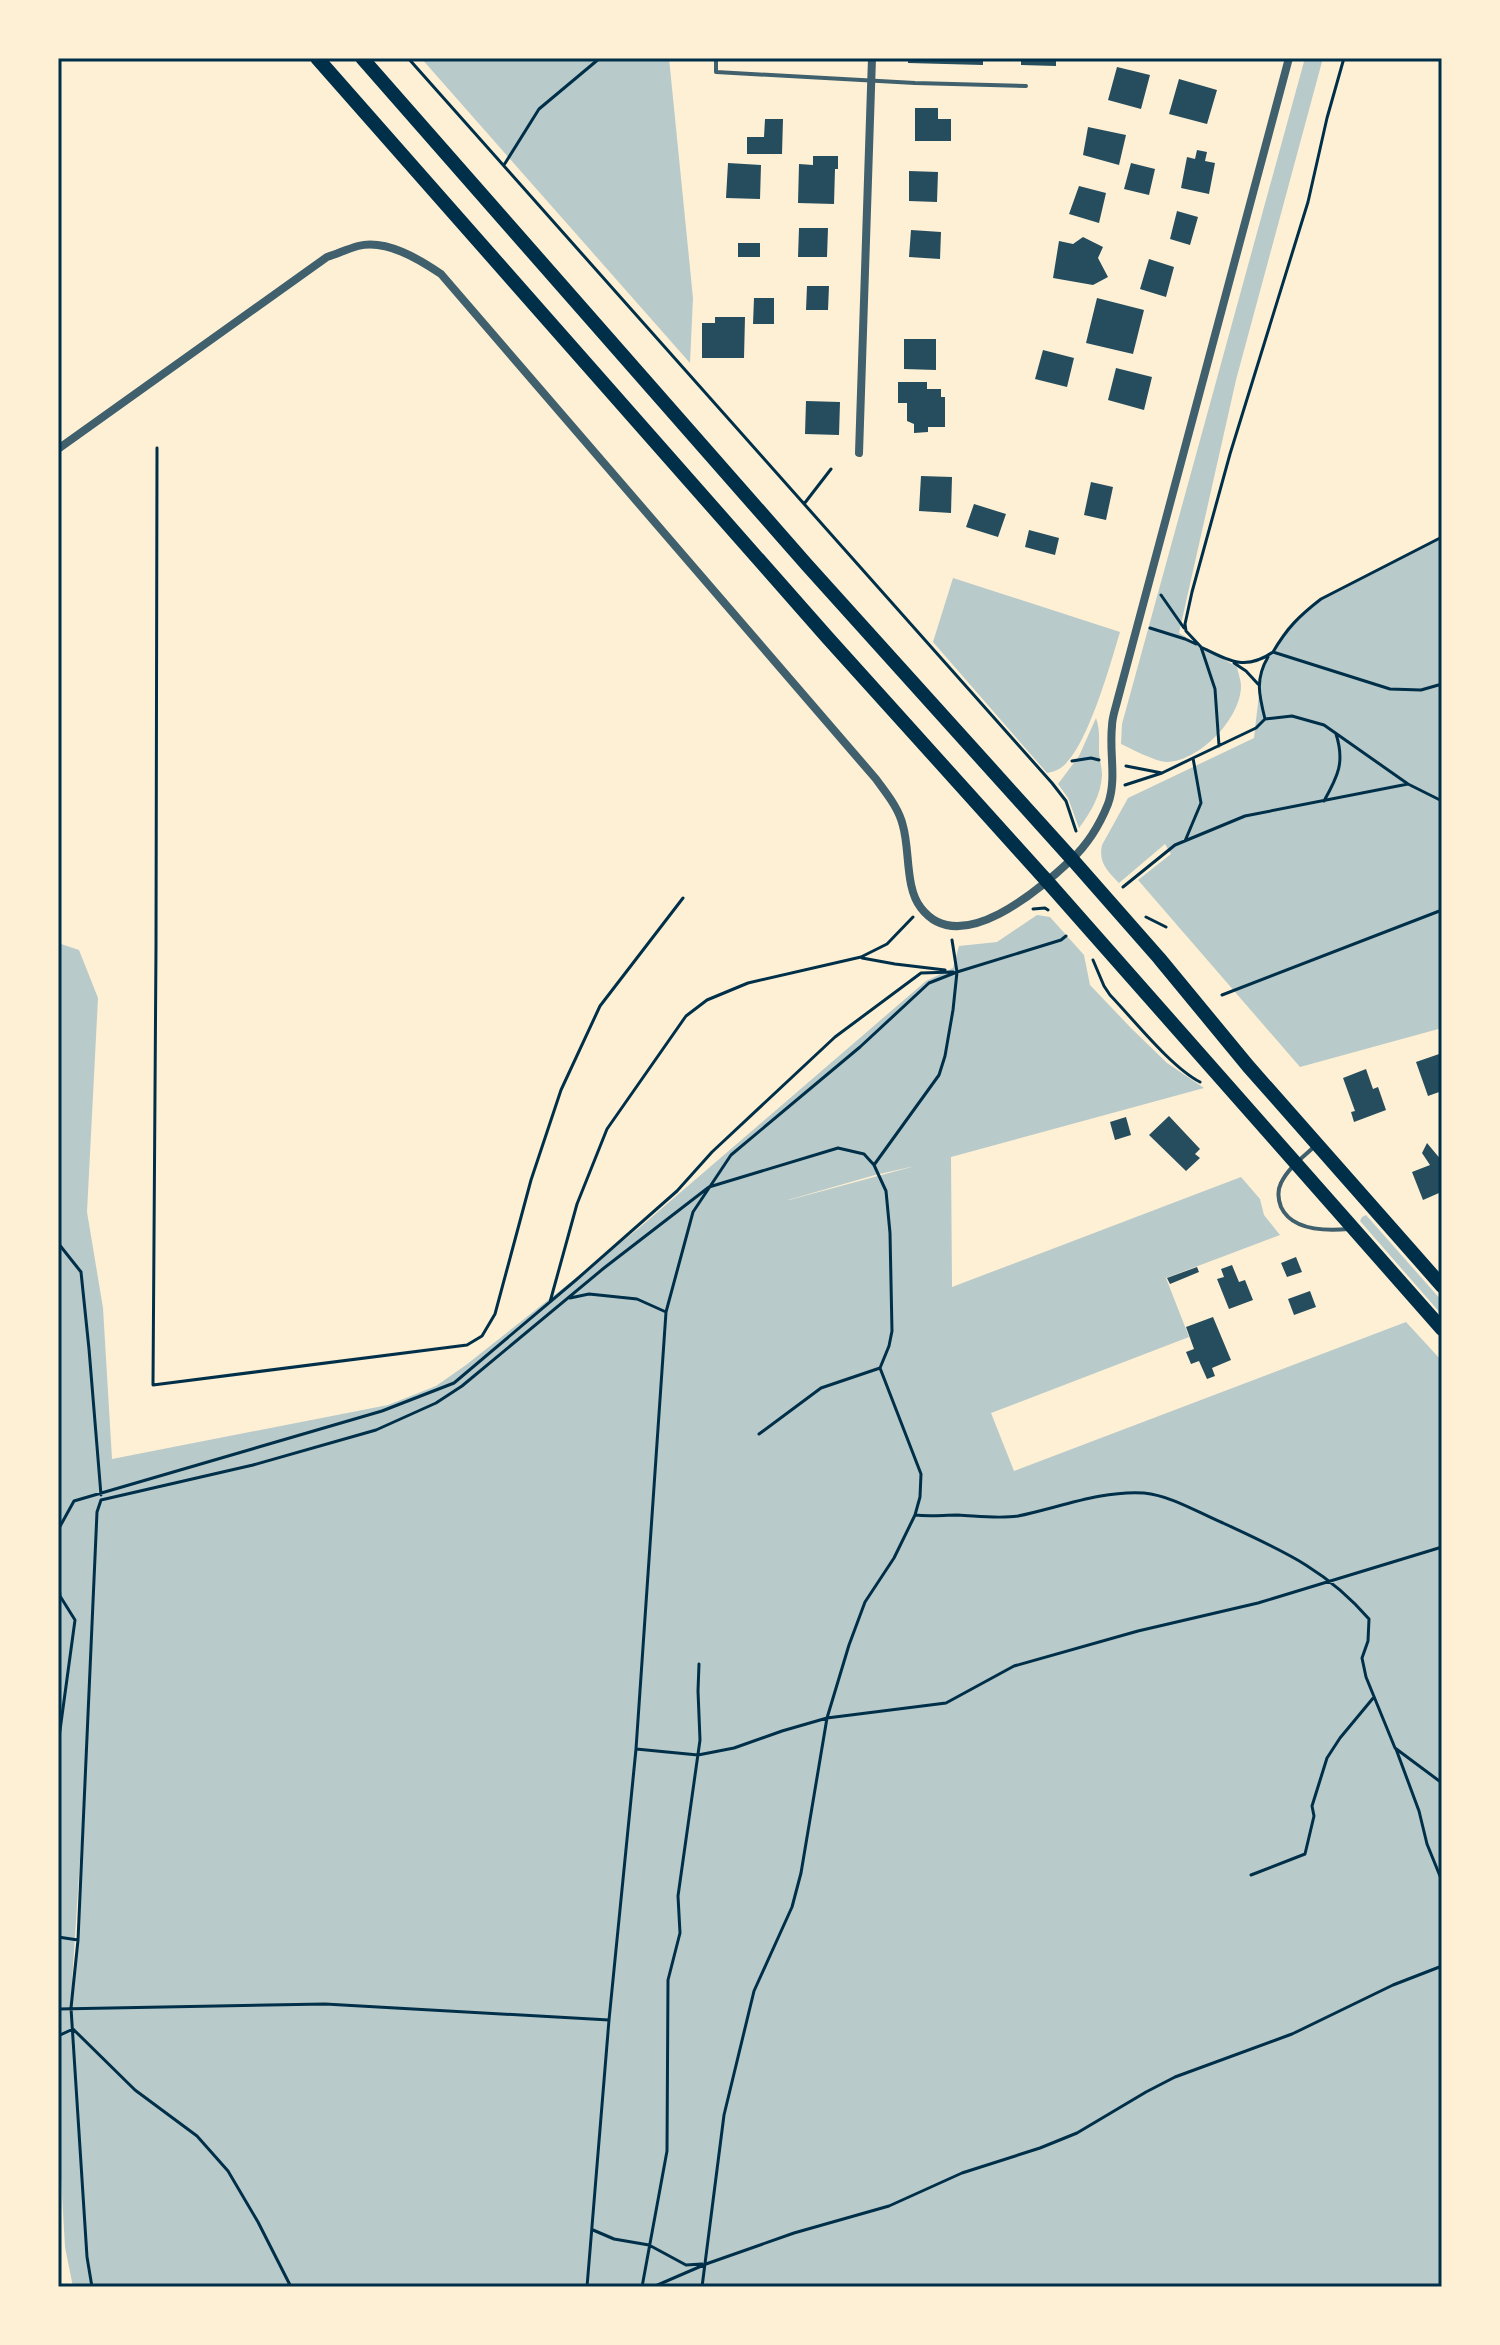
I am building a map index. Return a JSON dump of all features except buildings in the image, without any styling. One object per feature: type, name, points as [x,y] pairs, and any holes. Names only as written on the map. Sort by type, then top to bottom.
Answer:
[{"type":"main road","points":[[317,58],[1442,1329]]},
{"type":"main road","points":[[362,58],[807,565],[1072,859],[1442,1286]]},
{"type":"street","points":[[859,453],[872,58]]},
{"type":"street","points":[[58,449],[327,257],[361,245],[398,249],[422,261],[441,274],[876,779],[903,823],[912,891],[921,909],[934,919],[950,925],[962,927],[986,920],[1007,910],[1072,859],[1085,844],[1108,803],[1113,785],[1112,725],[1289,58]]},
{"type":"lane","points":[[716,58],[716,72],[1026,86]]},
{"type":"lane","points":[[1316,1144],[1281,1181],[1278,1191],[1280,1203],[1285,1214],[1297,1224],[1329,1231],[1354,1229]]},
{"type":"path","points":[[408,58],[1066,801],[1075,830],[1085,844]]},
{"type":"path","points":[[504,165],[539,109],[600,58]]},
{"type":"path","points":[[1186,631],[1196,576],[1230,454],[1308,202],[1344,58]]},
{"type":"path","points":[[157,448],[153,1385],[467,1345],[482,1336],[495,1314],[531,1180],[568,1076],[600,1006],[683,898]]},
{"type":"path","points":[[803,505],[831,469]]},
{"type":"path","points":[[1265,719],[1258,684],[1266,659],[1287,628],[1321,599],[1442,537]]},
{"type":"path","points":[[1149,578],[1201,647],[1215,689],[1219,746]]},
{"type":"path","points":[[1136,627],[1185,639],[1246,671],[1258,684]]},
{"type":"path","points":[[1233,663],[1256,662],[1273,652],[1390,689],[1421,690],[1442,684]]},
{"type":"path","points":[[1113,785],[1133,784],[1193,758],[1256,728],[1265,719],[1292,716],[1324,725],[1408,784],[1442,801]]},
{"type":"path","points":[[1324,801],[1338,776],[1342,751],[1336,734]]},
{"type":"path","points":[[1185,841],[1201,803],[1193,758]]},
{"type":"path","points":[[1123,887],[1166,852],[1245,816],[1408,784]]},
{"type":"path","points":[[550,1302],[577,1204],[607,1129],[686,1016],[707,1000],[748,983],[861,957],[887,944],[921,909]]},
{"type":"path","points":[[1222,995],[1442,910]]},
{"type":"path","points":[[874,1165],[939,1075],[945,1056],[957,972],[950,925]]},
{"type":"path","points":[[587,2287],[636,1749],[666,1312],[693,1212],[731,1155],[860,1047],[929,983],[1066,936]]},
{"type":"path","points":[[1090,954],[1110,995],[1176,1065],[1207,1086]]},
{"type":"path","points":[[861,957],[957,972]]},
{"type":"path","points":[[58,1530],[74,1501],[382,1411],[454,1383],[677,1191],[712,1152],[835,1037],[921,973],[957,972]]},
{"type":"path","points":[[101,1500],[253,1465],[376,1430],[436,1403],[462,1386],[566,1299],[709,1187],[838,1148],[864,1154],[874,1165],[886,1191],[890,1233],[892,1331],[880,1368],[922,1483],[915,1515],[894,1558],[865,1602],[827,1718],[801,1873],[792,1907],[754,1991],[724,2115],[702,2287]]},
{"type":"path","points":[[58,1243],[81,1272],[101,1493],[97,1512],[78,1940],[71,2008],[87,2257],[92,2287]]},
{"type":"path","points":[[566,1299],[589,1294],[637,1299],[666,1312]]},
{"type":"path","points":[[759,1434],[821,1388],[880,1368]]},
{"type":"path","points":[[915,1515],[1015,1516],[1072,1502],[1143,1493],[1197,1509],[1281,1549],[1333,1581],[1369,1619],[1368,1641],[1362,1658],[1366,1677],[1419,1811],[1427,1844],[1442,1881]]},
{"type":"path","points":[[636,1749],[698,1755],[734,1748],[827,1718],[946,1703],[1014,1666],[1138,1631],[1258,1603],[1442,1547]]},
{"type":"path","points":[[58,1579],[60,1596],[75,1620],[58,1745]]},
{"type":"path","points":[[642,2287],[667,2151],[668,1980],[680,1933],[678,1896],[700,1740],[699,1664]]},
{"type":"path","points":[[1251,1875],[1305,1854],[1314,1816],[1312,1806],[1327,1758],[1374,1697]]},
{"type":"path","points":[[1395,1748],[1442,1783]]},
{"type":"path","points":[[58,1937],[78,1940]]},
{"type":"path","points":[[653,2287],[706,2264],[794,2233],[889,2206],[962,2173],[1077,2133],[1135,2097],[1175,2077],[1292,2034],[1393,1985],[1442,1966]]},
{"type":"path","points":[[58,2009],[325,2004],[609,2020]]},
{"type":"path","points":[[58,2036],[73,2029]]},
{"type":"path","points":[[73,2029],[135,2090],[197,2136],[228,2171],[291,2287]]},
{"type":"path","points":[[592,2229],[614,2239],[649,2245],[686,2265],[706,2264]]},
{"type":"shaded area","points":[[421,58],[669,58],[693,298],[690,363]]},
{"type":"shaded area","points":[[1305,58],[1323,58],[1236,380],[1179,633],[1237,667],[1241,684],[1239,698],[1226,724],[1205,746],[1180,760],[1167,762],[1121,744],[1122,724]]},
{"type":"shaded area","points":[[1442,537],[1442,1028],[1300,1067],[1138,880],[1171,854],[1165,844],[1119,883],[1103,862],[1102,845],[1128,798],[1254,738],[1262,668],[1287,628],[1304,612],[1321,599]]},
{"type":"shaded area","points":[[953,578],[1120,632],[1088,727],[1069,760],[1058,770],[1047,773],[933,642]]},
{"type":"shaded area","points":[[1096,718],[1102,772],[1100,789],[1079,828],[1068,798],[1058,784],[1079,756]]},
{"type":"shaded area","points":[[1037,915],[1050,917],[1084,955],[1090,985],[1167,1063],[1204,1088],[951,1157],[952,1287],[1241,1177],[1260,1199],[1264,1215],[1280,1235],[1166,1278],[1189,1337],[991,1413],[1014,1471],[1406,1322],[1442,1361],[1442,2287],[73,2287],[65,2247],[58,2123],[58,943],[79,950],[98,998],[87,1212],[103,1308],[112,1459],[388,1405],[436,1386],[639,1228],[926,981],[953,968],[959,946],[997,942]],"holes":[[[915,1166],[789,1200],[788,1200],[875,1175]],[[83,1813],[78,1940],[72,1982]]]},
{"type":"shaded area","points":[[1366,1215],[1442,1301],[1442,1315],[1360,1221]]}]
